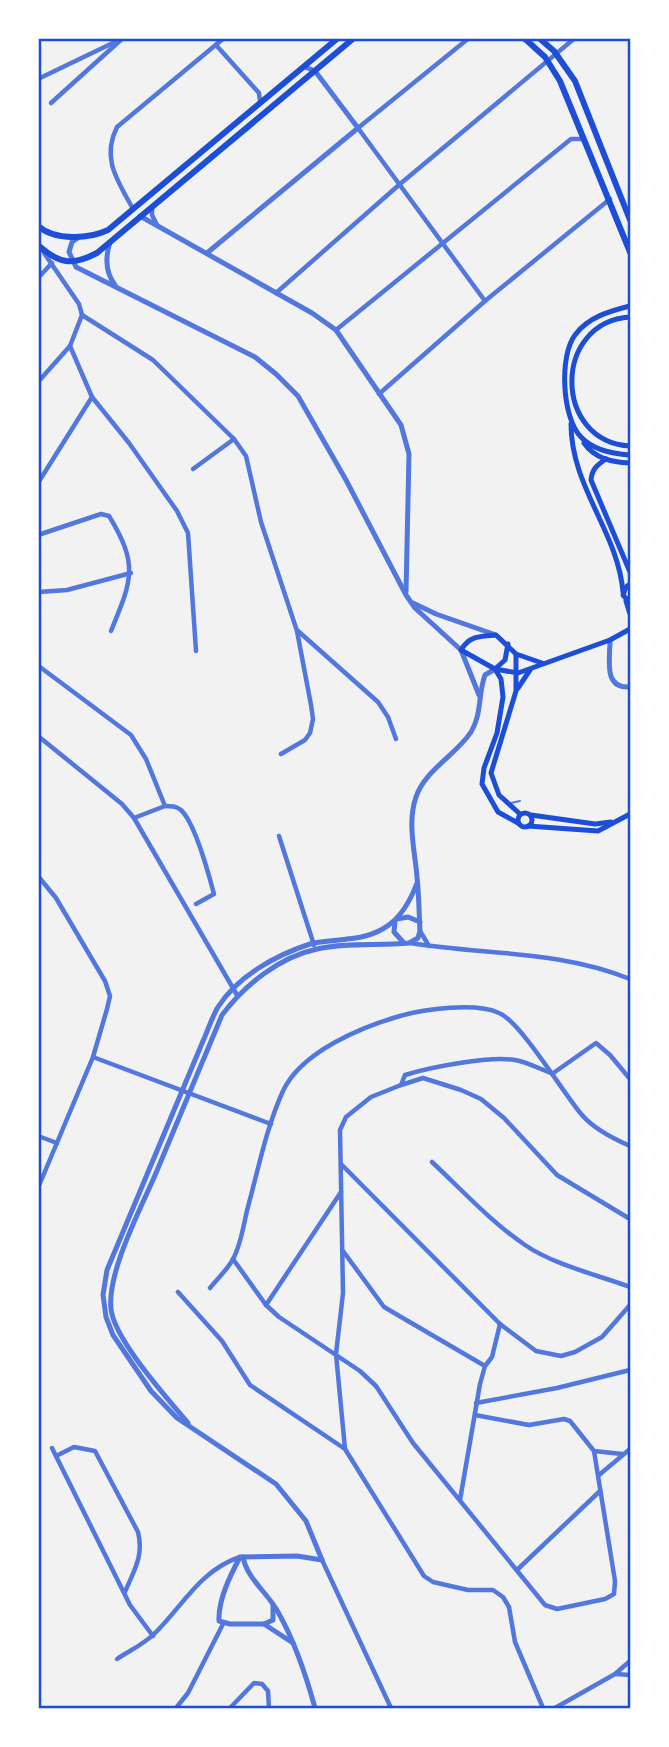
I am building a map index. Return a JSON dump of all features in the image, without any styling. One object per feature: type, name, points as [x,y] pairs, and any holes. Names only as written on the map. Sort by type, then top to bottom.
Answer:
[{"type":"main road","points":[[38,228],[53,234],[76,236],[92,236],[108,230],[338,38]]},
{"type":"main road","points":[[40,246],[53,261],[84,260],[110,242],[354,38]]},
{"type":"main road","points":[[524,38],[548,61],[560,81],[631,252]]},
{"type":"main road","points":[[539,38],[556,53],[575,81],[631,220]]},
{"type":"main road","points":[[38,228],[51,236],[76,236]]},
{"type":"main road","points":[[631,306],[612,310],[594,319],[573,338],[565,360],[566,396],[575,465],[619,565],[623,592],[631,614]]},
{"type":"main road","points":[[631,317],[603,324],[585,339],[575,362],[573,376],[578,410],[586,426],[598,438],[609,443],[631,446]]},
{"type":"main road","points":[[571,421],[589,449],[606,459],[631,463]]},
{"type":"main road","points":[[582,438],[610,453],[631,455]]},
{"type":"main road","points":[[606,459],[595,466],[591,480],[631,572]]},
{"type":"main road","points":[[623,592],[631,584]]},
{"type":"main road","points":[[545,663],[516,654],[496,635],[477,636],[468,640],[461,650],[495,669],[518,673],[610,640],[631,629]]},
{"type":"main road","points":[[495,669],[505,660],[508,644]]},
{"type":"main road","points":[[516,654],[516,691],[491,773],[495,790],[506,804],[520,814],[595,824],[621,820]]},
{"type":"main road","points":[[516,691],[533,668]]},
{"type":"main road","points":[[495,669],[501,679],[503,697],[497,733],[484,768],[482,784],[498,812],[521,826],[589,831],[603,829],[631,814]]},
{"type":"main road","points":[[518,823],[520,814]]},
{"type":"main road","points":[[528,826],[532,821],[531,815]]},
{"type":"street","points":[[38,79],[122,38]]},
{"type":"street","points":[[51,103],[122,38]]},
{"type":"street","points":[[133,209],[109,158],[110,141],[117,127],[224,38]]},
{"type":"street","points":[[207,253],[468,38]]},
{"type":"street","points":[[276,293],[400,184],[575,38]]},
{"type":"street","points":[[216,45],[259,93],[269,96]]},
{"type":"street","points":[[305,67],[315,71],[485,301]]},
{"type":"street","points":[[259,93],[260,104]]},
{"type":"street","points":[[336,330],[571,139],[583,139]]},
{"type":"street","points":[[379,394],[485,301],[610,200]]},
{"type":"street","points":[[152,206],[152,215],[157,226]]},
{"type":"street","points":[[140,216],[312,313],[336,330],[401,425],[409,454],[406,595]]},
{"type":"street","points":[[76,236],[70,247],[72,262],[76,267],[255,357],[298,397],[410,602],[461,650],[479,695]]},
{"type":"street","points":[[110,242],[107,266],[110,278],[117,287]]},
{"type":"street","points":[[38,278],[53,261],[79,304],[82,315],[70,346],[38,382]]},
{"type":"street","points":[[82,315],[153,360],[234,439],[246,456],[261,522],[297,631],[313,719],[305,740],[281,754]]},
{"type":"street","points":[[70,346],[92,397],[129,443],[177,511],[188,533],[196,651]]},
{"type":"street","points":[[38,484],[92,397]]},
{"type":"street","points":[[193,469],[234,439]]},
{"type":"street","points":[[38,535],[101,514],[109,516],[128,554],[131,573],[127,593],[111,631]]},
{"type":"street","points":[[38,592],[67,590],[131,573]]},
{"type":"street","points":[[410,602],[496,635]]},
{"type":"street","points":[[297,631],[378,702],[388,717],[396,740]]},
{"type":"street","points":[[610,640],[613,683],[617,687],[631,687]]},
{"type":"street","points":[[40,667],[131,735],[146,759],[165,806]]},
{"type":"street","points":[[407,943],[418,938],[420,931],[412,819],[417,794],[425,781],[469,735],[477,720],[479,695],[485,675],[495,669]]},
{"type":"street","points":[[38,736],[122,804],[134,818],[237,995]]},
{"type":"street","points":[[134,818],[165,806],[179,808],[184,814],[203,855],[214,894],[196,904]]},
{"type":"street","points":[[279,836],[314,946]]},
{"type":"street","points":[[38,876],[56,898],[108,989],[107,1009],[93,1057],[38,1188]]},
{"type":"street","points":[[407,943],[394,932],[396,921],[418,880]]},
{"type":"street","points":[[391,1709],[306,1521],[276,1484],[188,1423],[161,1397],[113,1318],[111,1293],[114,1274],[217,1008],[232,988],[288,952],[371,936],[408,917],[420,922]]},
{"type":"street","points":[[420,931],[429,946]]},
{"type":"street","points":[[186,1092],[222,1016],[237,995],[269,971],[314,946],[407,943],[557,958],[605,969],[630,979]]},
{"type":"street","points":[[210,1288],[233,1259],[271,1125],[284,1089],[300,1069],[321,1051],[342,1038],[383,1020],[423,1009],[488,1009],[502,1014],[552,1074],[583,1117],[612,1138],[631,1146]]},
{"type":"street","points":[[552,1074],[596,1044],[610,1055],[631,1079]]},
{"type":"street","points":[[93,1057],[271,1125]]},
{"type":"street","points":[[401,1085],[405,1075],[431,1068],[494,1059],[516,1060],[552,1074]]},
{"type":"street","points":[[345,1449],[335,1354],[343,1293],[340,1130],[346,1117],[370,1097],[423,1078],[481,1099],[504,1118],[557,1175],[631,1219]]},
{"type":"street","points":[[38,1136],[57,1143]]},
{"type":"street","points":[[432,1162],[526,1246],[631,1287]]},
{"type":"street","points":[[341,1164],[500,1324],[536,1351],[561,1356],[575,1352],[602,1337],[631,1306]]},
{"type":"street","points":[[266,1305],[341,1191]]},
{"type":"street","points":[[342,1250],[384,1307],[485,1366]]},
{"type":"street","points":[[233,1259],[266,1305],[279,1317],[335,1354],[376,1386],[413,1443],[545,1605],[557,1609],[605,1599],[614,1594],[615,1581],[594,1451],[570,1422],[564,1419],[530,1425],[475,1415]]},
{"type":"street","points":[[178,1292],[222,1341],[250,1385],[345,1449],[424,1576],[433,1582],[468,1590],[493,1590],[503,1597],[509,1607],[515,1642],[543,1709]]},
{"type":"street","points":[[460,1500],[476,1403],[485,1366],[492,1357],[500,1324]]},
{"type":"street","points":[[476,1403],[558,1388],[631,1370]]},
{"type":"street","points":[[56,1456],[74,1447],[95,1451],[138,1532],[142,1546],[140,1555],[124,1593]]},
{"type":"street","points":[[52,1448],[130,1605],[153,1636]]},
{"type":"street","points":[[599,1475],[631,1449]]},
{"type":"street","points":[[594,1451],[622,1454]]},
{"type":"street","points":[[517,1569],[600,1490]]},
{"type":"street","points":[[117,1659],[153,1636],[198,1583],[215,1568],[241,1557],[297,1556],[322,1560]]},
{"type":"street","points":[[241,1557],[273,1604],[293,1643],[315,1709]]},
{"type":"street","points":[[241,1557],[233,1571],[219,1612],[219,1621],[223,1624],[264,1623],[273,1620],[273,1604]]},
{"type":"street","points":[[233,1571],[248,1570]]},
{"type":"street","points":[[264,1623],[293,1643]]},
{"type":"street","points":[[176,1709],[188,1693],[223,1624]]},
{"type":"street","points":[[555,1709],[615,1674],[631,1661]]},
{"type":"street","points":[[615,1674],[631,1675]]},
{"type":"street","points":[[230,1709],[254,1683],[262,1684],[268,1691],[269,1709]]},
{"type":"lane","points":[[506,804],[520,801]]}]
